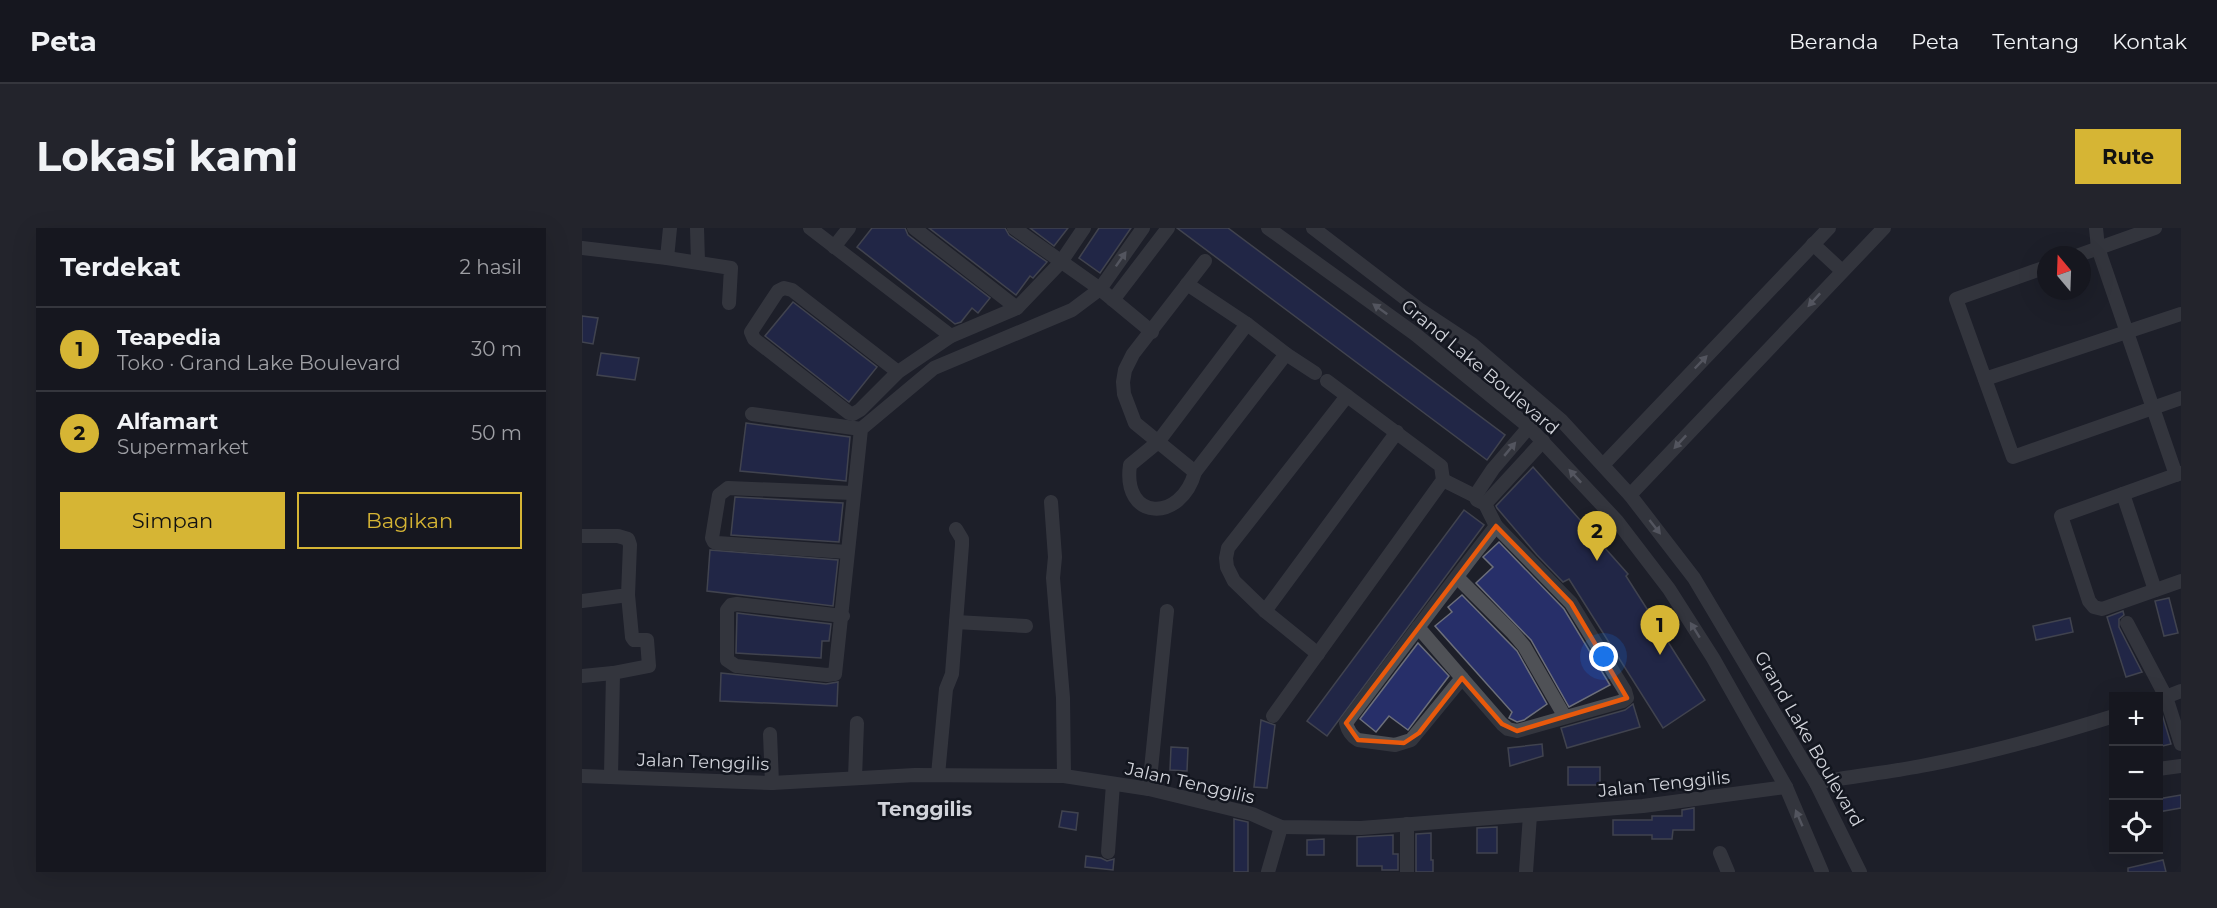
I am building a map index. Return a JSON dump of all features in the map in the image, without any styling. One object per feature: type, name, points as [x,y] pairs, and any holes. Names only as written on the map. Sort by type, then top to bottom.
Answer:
[{"type":"street","points":[[667,258],[670,228]]},
{"type":"street","points":[[697,228],[698,262]]},
{"type":"street","points":[[810,228],[951,336]]},
{"type":"street","points":[[834,247],[849,228]]},
{"type":"street","points":[[914,228],[1017,308]]},
{"type":"street","points":[[1014,228],[1100,289],[1152,332]]},
{"type":"street","points":[[898,372],[792,290],[784,288],[778,291],[751,333],[753,339],[853,414],[860,410],[898,372],[951,336],[1017,308],[1061,262],[1084,228]]},
{"type":"street","points":[[1113,300],[1168,228]]},
{"type":"street","name":"Grand Lake Boulevard","points":[[1268,228],[1415,334],[1529,427],[1617,521],[1669,589],[1713,658],[1786,787],[1822,872]]},
{"type":"street","name":"Grand Lake Boulevard","points":[[1313,228],[1419,309],[1473,344],[1561,420],[1630,495],[1694,578],[1816,783],[1860,872]]},
{"type":"street","points":[[1602,465],[1830,228]]},
{"type":"street","points":[[1630,495],[1884,228]]},
{"type":"street","points":[[2096,228],[2098,248],[2178,474],[2061,516],[2082,580],[2094,608],[2102,609],[2181,581]]},
{"type":"street","points":[[2091,251],[2155,228]]},
{"type":"street","points":[[843,616],[731,605],[727,610],[727,660],[736,666],[833,675],[837,672],[843,616],[846,552],[861,429],[934,368],[1072,310],[1100,289],[1142,229],[1158,242]]},
{"type":"street","points":[[1813,244],[1842,271]]},
{"type":"street","points":[[582,248],[730,268],[729,303]]},
{"type":"street","points":[[1195,472],[1135,423],[1124,394],[1123,382],[1125,370],[1133,354],[1205,261]]},
{"type":"street","points":[[2037,270],[1956,299],[2013,457],[2181,399]]},
{"type":"street","points":[[1187,284],[1315,373]]},
{"type":"street","points":[[1985,379],[2181,314]]},
{"type":"street","points":[[1247,324],[1158,442],[1130,465],[1128,478],[1131,493],[1138,502],[1153,510],[1173,505],[1190,488],[1195,472],[1286,354]]},
{"type":"street","points":[[1273,716],[1443,480],[1441,466],[1327,381]]},
{"type":"street","points":[[1318,654],[1265,611],[1229,574],[1226,558],[1228,548],[1347,396]]},
{"type":"street","points":[[752,414],[861,429]]},
{"type":"street","points":[[1480,500],[1493,469],[1529,427]]},
{"type":"street","points":[[1265,611],[1398,432]]},
{"type":"street","points":[[1480,500],[1543,441]]},
{"type":"street","points":[[1418,627],[1508,729],[1525,729],[1627,698],[1625,691],[1570,603],[1496,526],[1480,500],[1443,480]]},
{"type":"street","points":[[846,552],[717,543],[712,538],[719,495],[728,488],[853,494]]},
{"type":"street","points":[[2122,494],[2155,590]]},
{"type":"street","points":[[1051,501],[1055,557],[1054,583],[1063,688],[1064,776]]},
{"type":"street","points":[[1462,678],[1411,740],[1395,745],[1358,740],[1347,730],[1346,723],[1496,526]]},
{"type":"street","points":[[938,775],[946,689],[952,674],[962,545],[961,534],[956,529]]},
{"type":"street","points":[[582,536],[618,536],[628,539],[630,545],[628,595],[632,637],[634,640],[647,640],[649,666],[582,676]]},
{"type":"street","points":[[1456,577],[1524,646],[1565,717]]},
{"type":"street","points":[[582,601],[628,595]]},
{"type":"street","points":[[1149,789],[1167,611]]},
{"type":"street","points":[[956,622],[1026,626]]},
{"type":"street","points":[[2127,623],[2159,692]]},
{"type":"street","points":[[1713,658],[1733,643]]},
{"type":"street","points":[[611,776],[612,673]]},
{"type":"street","points":[[2163,698],[2181,691]]},
{"type":"street","points":[[2163,700],[2181,744]]},
{"type":"street","points":[[1816,783],[1923,766],[2005,748],[2109,718]]},
{"type":"street","points":[[855,778],[857,723]]},
{"type":"street","points":[[770,734],[772,783]]},
{"type":"street","points":[[2163,768],[2181,766]]},
{"type":"street","name":"Jalan Tenggilis","points":[[582,776],[772,783],[938,775],[1064,776],[1149,789],[1252,814],[1281,827],[1361,828],[1643,806],[1786,787]]},
{"type":"street","points":[[1108,852],[1113,784]]},
{"type":"street","points":[[1526,872],[1530,815]]},
{"type":"street","points":[[1407,824],[1407,872]]},
{"type":"street","points":[[1268,872],[1281,827]]},
{"type":"street","points":[[1720,853],[1724,871]]},
{"type":"highlighted area","points":[[1496,526],[1571,603],[1627,698],[1517,731],[1502,724],[1462,678],[1419,733],[1404,743],[1358,740],[1346,723]]},
{"type":"building","points":[[872,228],[905,228],[908,235],[990,298],[978,313],[972,308],[961,322],[955,324],[857,247]]},
{"type":"building","points":[[929,228],[1005,228],[1009,235],[1047,262],[1033,278],[1030,276],[1016,295]]},
{"type":"building","points":[[1030,228],[1068,228],[1054,246]]},
{"type":"building","points":[[1099,228],[1131,228],[1100,273],[1079,258]]},
{"type":"building","points":[[1177,228],[1228,228],[1505,435],[1487,460]]},
{"type":"building","points":[[793,302],[877,367],[849,402],[765,336]]},
{"type":"building","points":[[582,316],[598,318],[593,344],[582,342]]},
{"type":"building","points":[[601,353],[639,358],[635,380],[597,375]]},
{"type":"building","points":[[746,423],[850,437],[846,481],[740,471]]},
{"type":"building","points":[[1533,467],[1628,574],[1626,576],[1705,700],[1663,728],[1569,579],[1563,582],[1496,506]]},
{"type":"building","points":[[735,497],[843,503],[839,542],[731,535]]},
{"type":"building","points":[[1464,510],[1484,525],[1327,736],[1307,721]]},
{"type":"building","points":[[1499,542],[1564,609],[1610,685],[1569,707],[1531,640],[1476,583],[1493,567],[1483,557]]},
{"type":"building","points":[[710,550],[838,560],[833,606],[707,591]]},
{"type":"building","points":[[1462,595],[1517,651],[1547,704],[1524,720],[1517,722],[1509,718],[1512,712],[1435,626],[1452,612],[1448,607]]},
{"type":"building","points":[[2169,598],[2178,633],[2164,636],[2155,601]]},
{"type":"building","points":[[2123,611],[2124,615],[2119,619],[2119,627],[2142,672],[2126,677],[2107,617]]},
{"type":"building","points":[[737,613],[831,624],[829,641],[822,641],[821,658],[736,653]]},
{"type":"building","points":[[2070,618],[2073,632],[2036,640],[2033,626]]},
{"type":"building","points":[[1418,643],[1449,676],[1408,730],[1389,716],[1376,732],[1360,719]]},
{"type":"building","points":[[721,673],[826,684],[838,682],[837,706],[720,701]]},
{"type":"building","points":[[1633,704],[1640,727],[1567,748],[1561,728],[1625,710]]},
{"type":"building","points":[[2163,717],[2171,744],[2163,746]]},
{"type":"building","points":[[1261,720],[1275,725],[1267,788],[1254,787]]},
{"type":"building","points":[[1542,744],[1543,756],[1510,766],[1508,748]]},
{"type":"building","points":[[1171,747],[1188,748],[1187,771],[1170,770]]},
{"type":"building","points":[[1568,767],[1600,767],[1600,785],[1568,785]]},
{"type":"building","points":[[2181,795],[2181,808],[2163,811],[2163,798]]},
{"type":"building","points":[[1694,808],[1694,830],[1673,830],[1672,839],[1652,839],[1652,835],[1613,835],[1613,820],[1652,820],[1652,816],[1682,816],[1682,810]]},
{"type":"building","points":[[1062,811],[1078,813],[1076,830],[1059,827]]},
{"type":"building","points":[[1234,819],[1248,822],[1248,872],[1234,872]]},
{"type":"building","points":[[1497,827],[1497,853],[1477,853],[1477,828]]},
{"type":"building","points":[[1431,833],[1433,872],[1416,872],[1416,834]]},
{"type":"building","points":[[1393,835],[1393,854],[1398,854],[1398,870],[1382,870],[1382,866],[1357,866],[1357,837]]},
{"type":"building","points":[[1324,839],[1324,855],[1307,855],[1307,840]]},
{"type":"building","points":[[1086,856],[1107,861],[1114,859],[1113,870],[1085,867]]},
{"type":"building","points":[[2163,860],[2166,872],[2128,872],[2128,868]]},
{"type":"place","name":"Alfamart","points":[[1597,561]]},
{"type":"place","name":"Teapedia","points":[[1660,655]]},
{"type":"district","name":"Tenggilis","points":[[925,809]]}]
